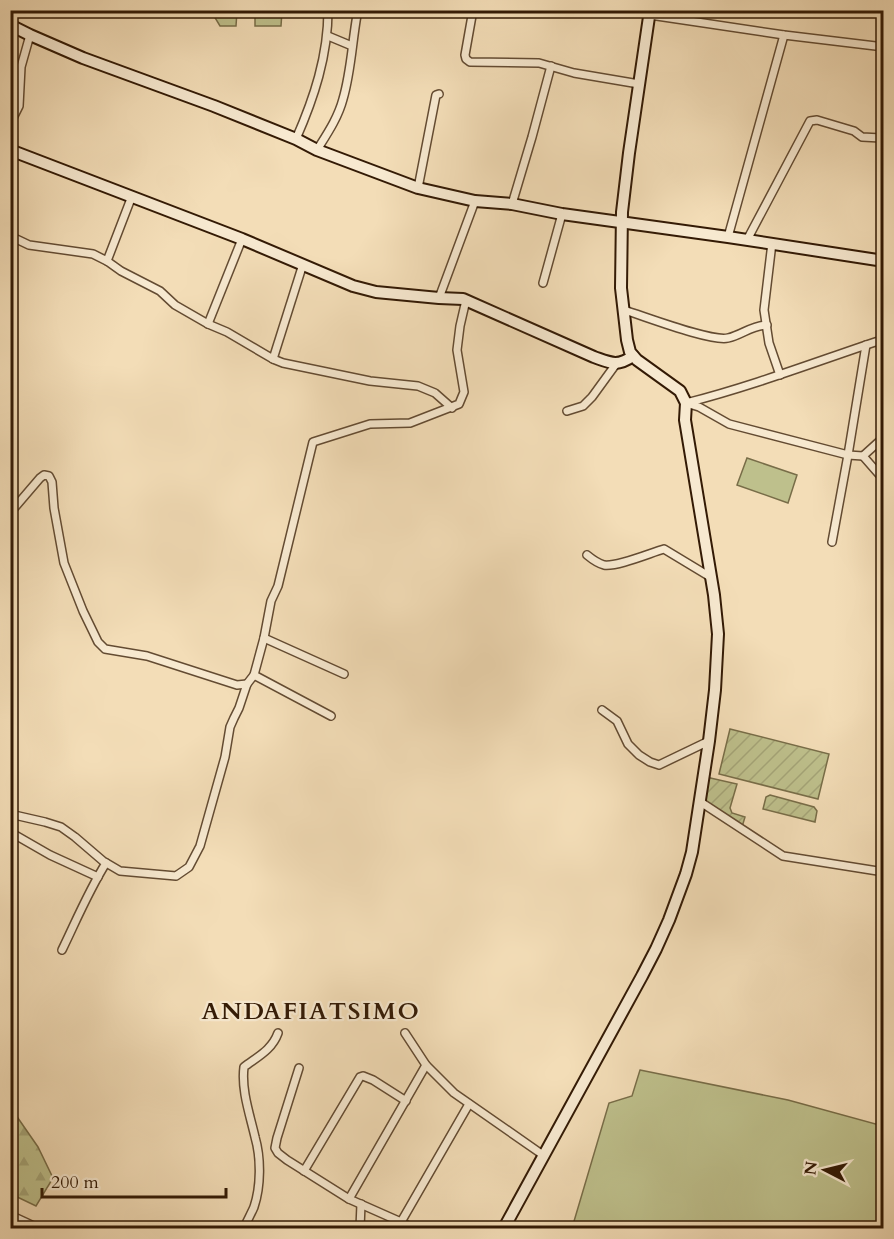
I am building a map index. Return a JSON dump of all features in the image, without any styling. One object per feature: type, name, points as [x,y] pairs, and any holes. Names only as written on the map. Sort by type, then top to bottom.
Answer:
[{"type":"main road","points":[[504,1228],[661,939],[692,852],[709,741],[718,634],[712,578],[685,420],[686,403],[680,391],[637,360],[630,352],[621,288],[622,212],[650,13]]},
{"type":"main road","points":[[10,25],[83,58],[214,106],[296,139],[317,150],[418,188],[475,201],[512,204],[562,214],[884,261]]},
{"type":"main road","points":[[10,150],[242,239],[353,286],[376,292],[463,299],[594,357],[616,364],[625,362],[633,356]]},
{"type":"street","points":[[296,139],[322,70],[328,36],[328,10]]},
{"type":"street","points":[[473,10],[465,55],[470,62],[539,63],[574,73],[639,84]]},
{"type":"street","points":[[650,13],[784,35],[884,47]]},
{"type":"street","points":[[317,150],[343,101],[357,15]]},
{"type":"street","points":[[10,124],[19,106],[21,67],[30,35]]},
{"type":"street","points":[[728,237],[784,35]]},
{"type":"street","points":[[328,36],[352,46]]},
{"type":"street","points":[[512,204],[551,66]]},
{"type":"street","points":[[418,188],[436,95],[439,94]]},
{"type":"street","points":[[747,240],[810,121],[817,120],[854,132],[862,137],[881,138],[884,132]]},
{"type":"street","points":[[107,261],[132,196]]},
{"type":"street","points":[[439,298],[475,201]]},
{"type":"street","points":[[543,283],[562,214]]},
{"type":"street","points":[[10,236],[29,245],[93,255],[107,261],[120,271],[160,291],[175,305],[283,363],[370,381],[418,386],[435,393],[452,408]]},
{"type":"street","points":[[208,324],[242,239]]},
{"type":"street","points":[[772,243],[764,309],[769,343],[780,375]]},
{"type":"street","points":[[273,359],[303,264]]},
{"type":"street","points":[[10,814],[61,827],[106,863],[120,871],[176,876],[189,867],[200,846],[225,757],[230,727],[247,684],[254,675],[313,442],[370,424],[410,423],[459,404],[464,392],[457,350],[466,300]]},
{"type":"street","points":[[624,310],[720,338],[728,338],[767,324]]},
{"type":"street","points":[[686,403],[732,391],[884,339]]},
{"type":"street","points":[[832,542],[866,345]]},
{"type":"street","points":[[567,411],[583,405],[616,364]]},
{"type":"street","points":[[686,403],[699,407],[729,424],[848,455],[863,456],[884,480]]},
{"type":"street","points":[[863,456],[884,437]]},
{"type":"street","points":[[10,513],[40,478],[44,475],[49,476],[52,482],[54,508],[64,563],[83,611],[98,642],[105,649],[147,656],[237,685],[247,684]]},
{"type":"street","points":[[587,555],[594,561],[606,565],[620,564],[664,549],[712,578]]},
{"type":"street","points":[[264,638],[344,674]]},
{"type":"street","points":[[254,675],[331,716]]},
{"type":"street","points":[[602,710],[617,721],[628,744],[639,755],[659,765],[709,741]]},
{"type":"street","points":[[699,801],[783,856],[884,872]]},
{"type":"street","points":[[10,832],[50,855],[98,877]]},
{"type":"street","points":[[62,950],[106,863]]},
{"type":"street","points":[[244,1228],[254,1206],[258,1188],[259,1163],[245,1091],[244,1067],[267,1050],[278,1033]]},
{"type":"street","points":[[405,1033],[426,1065],[454,1093],[543,1155]]},
{"type":"street","points":[[350,1199],[426,1065]]},
{"type":"street","points":[[299,1068],[277,1138],[275,1148],[278,1153],[350,1199],[412,1228]]},
{"type":"street","points":[[304,1171],[360,1077],[373,1080],[406,1101]]},
{"type":"street","points":[[401,1222],[469,1104]]},
{"type":"street","points":[[360,1228],[361,1204]]},
{"type":"street","points":[[10,1215],[38,1228]]},
{"type":"green space","points":[[211,11],[237,11],[236,26],[220,26]]},
{"type":"green space","points":[[255,11],[282,11],[281,26],[255,26]]},
{"type":"green space","points":[[747,458],[797,475],[788,503],[737,485]]},
{"type":"green space","points":[[730,729],[829,754],[818,799],[719,774]]},
{"type":"green space","points":[[706,777],[737,784],[730,808],[732,813],[745,817],[742,827],[703,800]]},
{"type":"green space","points":[[770,795],[814,807],[817,811],[815,822],[763,809],[766,797]]},
{"type":"green space","points":[[640,1070],[788,1100],[883,1126],[883,1228],[572,1228],[609,1103],[632,1096]]},
{"type":"green space","points":[[11,1108],[38,1147],[53,1178],[36,1206],[11,1194]]},
{"type":"district","name":"ANDAFIATSIMO","points":[[311,1011]]}]
